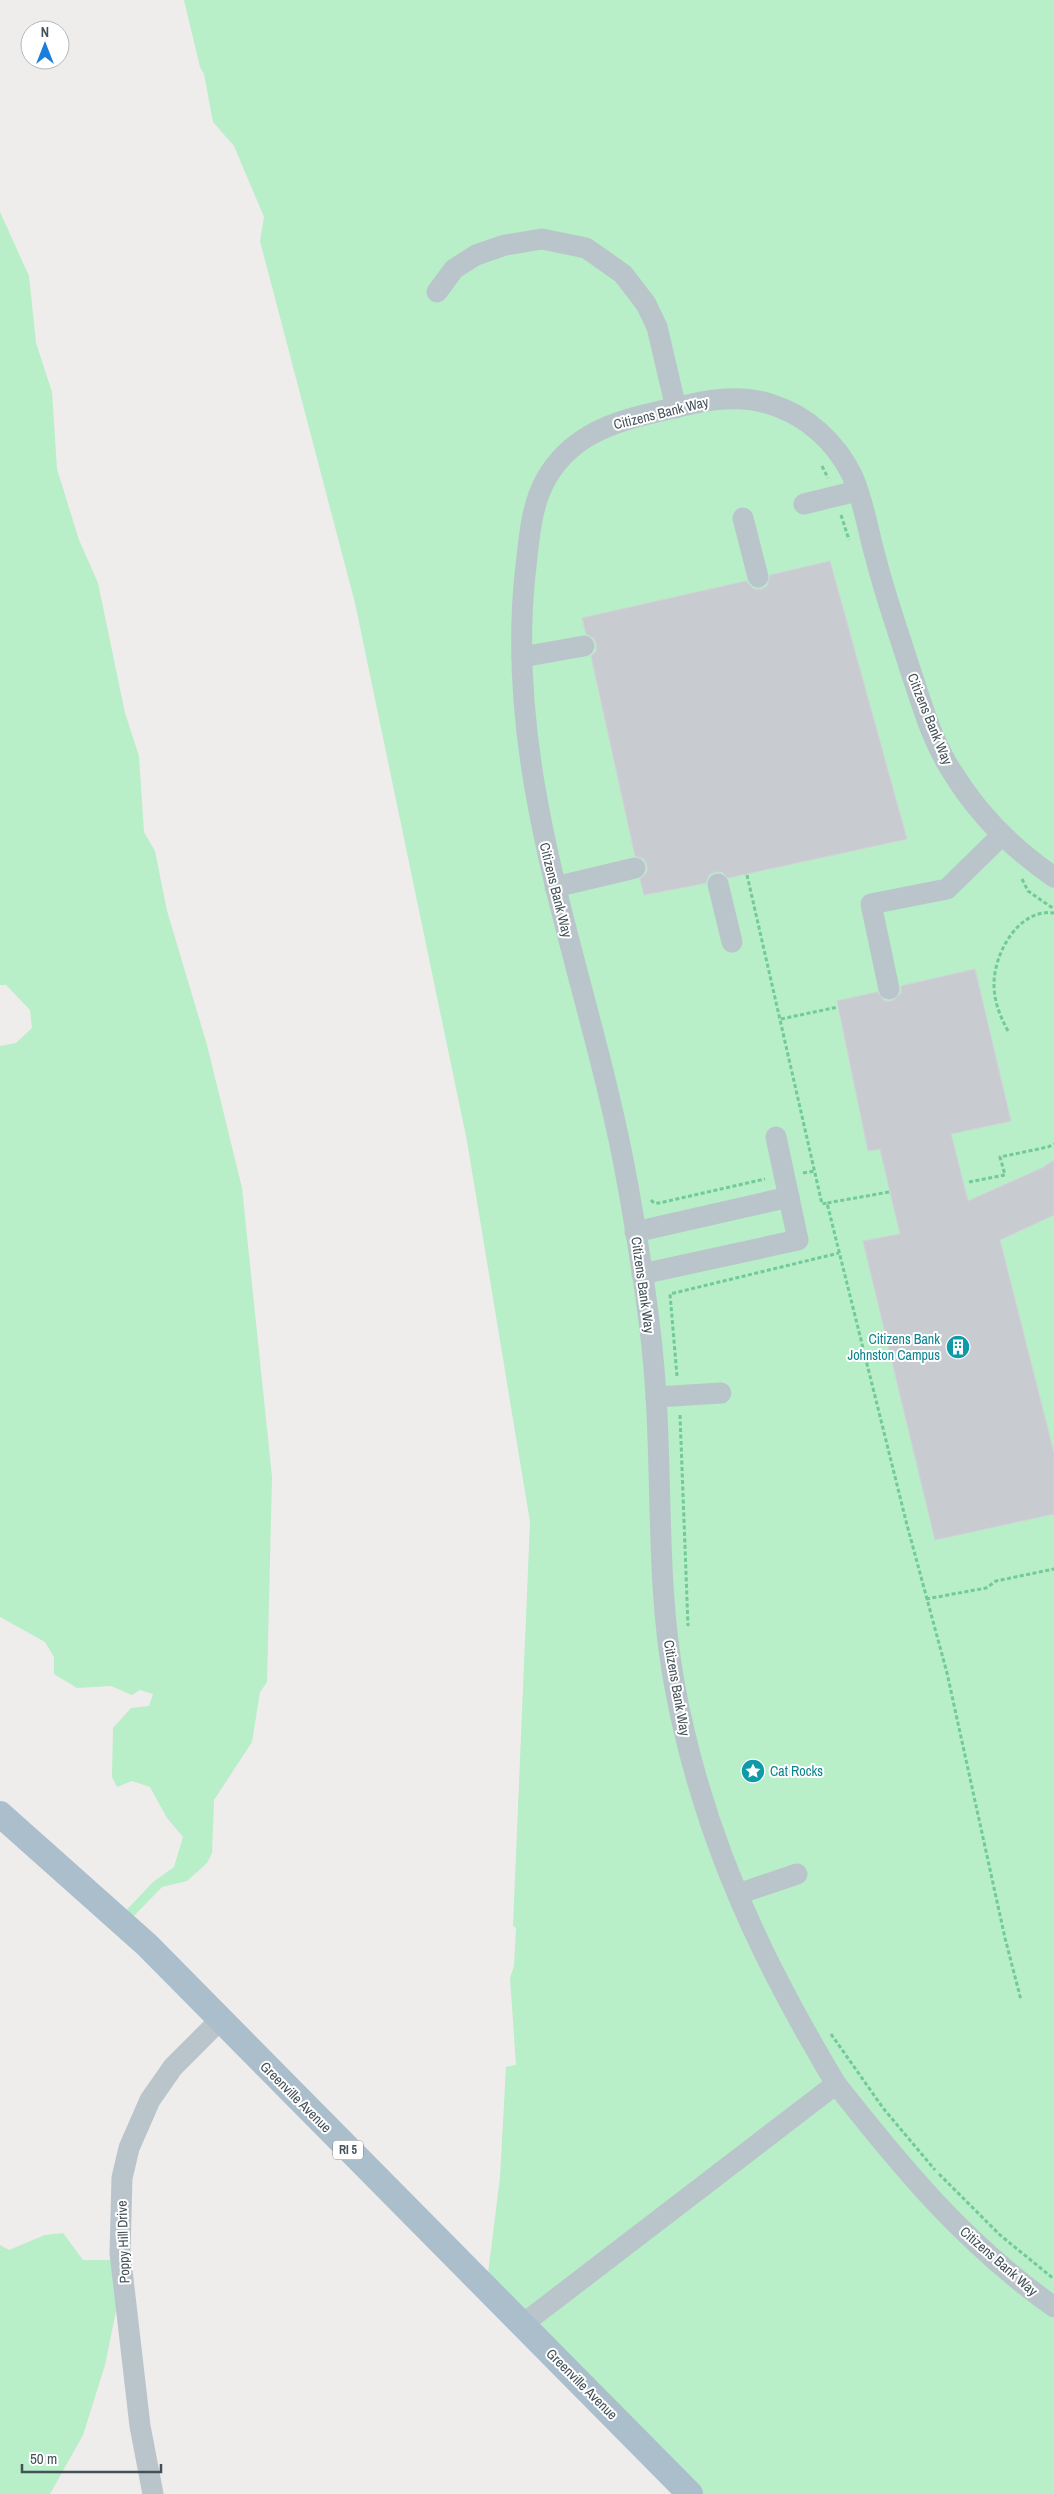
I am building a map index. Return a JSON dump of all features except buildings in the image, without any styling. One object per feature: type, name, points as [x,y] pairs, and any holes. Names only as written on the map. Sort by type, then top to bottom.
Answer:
[{"type":"main road","name":"Greenville Avenue","points":[[0,1814],[140,1938],[690,2494]]},
{"type":"street","points":[[437,292],[454,269],[476,255],[505,244],[542,239],[586,248],[623,274],[646,304],[657,327],[676,408]]},
{"type":"street","name":"Citizens Bank Way","points":[[1054,877],[1002,835],[950,769],[932,732],[882,584],[851,473],[825,437],[797,414],[751,399],[726,397],[626,419],[600,428],[573,445],[547,476],[537,501],[531,524],[524,588],[522,657],[524,718],[530,767],[555,887],[612,1106],[642,1274],[656,1397],[664,1598],[673,1680],[704,1808],[738,1894],[779,1983],[836,2084],[904,2170],[944,2214],[1004,2269],[1054,2307]]},
{"type":"street","points":[[804,504],[857,491]]},
{"type":"street","points":[[743,518],[758,577]]},
{"type":"street","points":[[522,657],[584,646]]},
{"type":"street","points":[[888,989],[871,904],[947,889],[1002,835]]},
{"type":"street","points":[[555,887],[634,868]]},
{"type":"street","points":[[718,884],[732,942]]},
{"type":"street","points":[[642,1274],[798,1240],[776,1137]]},
{"type":"street","points":[[635,1232],[789,1197]]},
{"type":"street","points":[[656,1397],[721,1393]]},
{"type":"street","points":[[738,1894],[797,1874]]},
{"type":"street","name":"Poppy Hill Drive","points":[[153,2494],[140,2426],[120,2253],[122,2178],[129,2148],[150,2100],[173,2067],[220,2020]]},
{"type":"street","points":[[523,2324],[836,2084]]},
{"type":"path","points":[[819,462],[835,496],[850,542]]},
{"type":"path","points":[[747,876],[822,1204],[889,1192]]},
{"type":"path","points":[[1021,876],[1028,891],[1054,909]]},
{"type":"path","points":[[1008,1031],[998,1013],[995,1000],[994,983],[999,959],[1005,946],[1026,919],[1044,912],[1054,913]]},
{"type":"path","points":[[781,1019],[838,1007]]},
{"type":"path","points":[[969,1182],[1005,1175],[1000,1157],[1048,1147],[1054,1144]]},
{"type":"path","points":[[649,1194],[651,1201],[659,1204],[815,1171]]},
{"type":"path","points":[[827,1203],[946,1673],[1003,1930],[1021,2000]]},
{"type":"path","points":[[688,1632],[679,1396],[670,1294],[839,1253]]},
{"type":"path","points":[[926,1599],[986,1588],[996,1581],[1054,1569]]},
{"type":"path","points":[[828,2028],[883,2108],[937,2173],[1000,2235],[1054,2279]]},
{"type":"green space","points":[[184,0],[1054,0],[1054,2494],[692,2494],[487,2282],[500,2177],[506,2067],[516,2065],[510,1978],[514,1966],[516,1928],[513,1926],[530,1522],[467,1141],[355,603],[260,241],[264,217],[234,146],[213,122],[204,74],[200,67]]},
{"type":"green space","points":[[0,212],[29,276],[36,343],[52,392],[57,469],[79,540],[98,583],[125,713],[139,756],[144,832],[155,851],[167,911],[207,1045],[242,1188],[272,1477],[267,1682],[260,1692],[252,1742],[214,1800],[212,1853],[207,1863],[187,1881],[162,1887],[127,1923],[121,1916],[153,1882],[174,1867],[183,1837],[167,1818],[150,1787],[132,1781],[117,1787],[112,1777],[113,1728],[131,1708],[149,1706],[153,1694],[140,1690],[132,1695],[111,1686],[77,1688],[54,1674],[54,1657],[45,1642],[0,1617],[0,1046],[16,1043],[32,1028],[30,1010],[6,985],[0,985]]},
{"type":"green space","points":[[63,2233],[83,2260],[114,2260],[118,2301],[105,2365],[83,2435],[50,2494],[0,2494],[0,2245],[9,2250],[45,2235]]},
{"type":"place","name":"Citizens Bank Johnston Campus","points":[[958,1347]]},
{"type":"place","name":"Cat Rocks","points":[[753,1771]]}]
